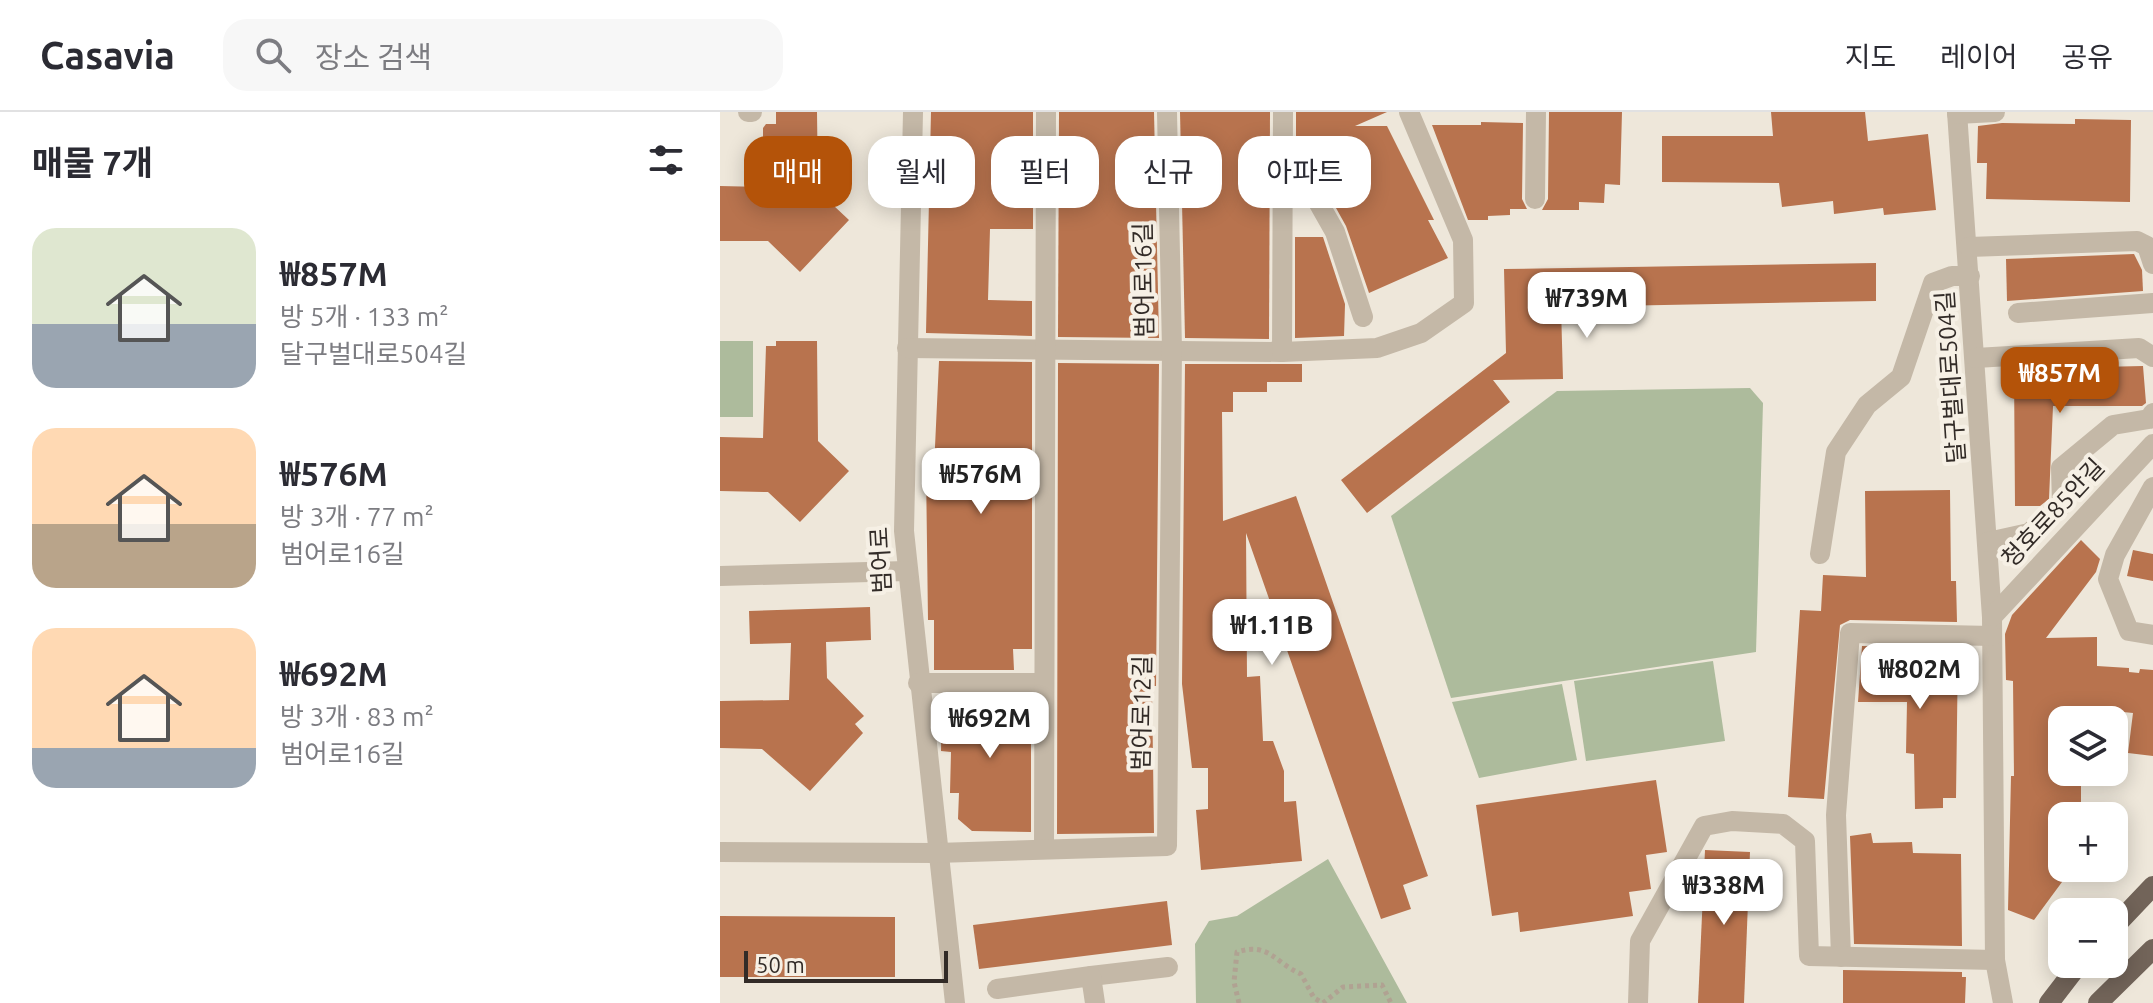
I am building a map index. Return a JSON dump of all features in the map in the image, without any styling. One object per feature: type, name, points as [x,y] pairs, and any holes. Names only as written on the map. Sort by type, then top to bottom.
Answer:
[{"type":"main road","points":[[2128,912],[2153,886]]},
{"type":"main road","points":[[2098,1003],[2153,949]]},
{"type":"main road","points":[[2049,1003],[2068,978]]},
{"type":"street","name":"범어로","points":[[913,112],[907,348],[907,571],[955,1003]]},
{"type":"street","points":[[1044,848],[1046,112]]},
{"type":"street","name":"범어로16길","points":[[1167,112],[1172,350]]},
{"type":"street","points":[[1283,112],[1283,136]]},
{"type":"street","name":"범어로16길","points":[[907,348],[1282,352],[1377,348],[1421,333],[1464,303],[1463,240],[1409,112]]},
{"type":"street","points":[[1535,199],[1536,112]]},
{"type":"street","name":"달구벌대로504길","points":[[1995,112],[1957,113],[1988,542],[1992,627],[1995,960],[2003,1003]]},
{"type":"street","points":[[1282,352],[1283,208]]},
{"type":"street","points":[[1321,208],[1335,232],[1363,317]]},
{"type":"street","points":[[1969,247],[2137,241],[2147,246],[2153,264]]},
{"type":"street","points":[[1820,554],[1836,452],[1867,405],[1901,377],[1933,283],[1952,276],[1970,276]]},
{"type":"street","points":[[2018,313],[2153,303]]},
{"type":"street","points":[[1976,358],[2139,348],[2153,357]]},
{"type":"street","name":"범어로12길","points":[[720,852],[936,853],[1167,846],[1172,350]]},
{"type":"street","points":[[1988,542],[2029,533],[2062,505],[2061,468],[2113,425],[2149,419],[2153,413]]},
{"type":"street","name":"청호로85안길","points":[[1992,627],[2153,444]]},
{"type":"street","points":[[2153,487],[2115,555],[2108,579],[2129,631],[2153,635]]},
{"type":"street","points":[[720,576],[907,571]]},
{"type":"street","points":[[1836,957],[1836,815],[1850,633],[1992,627]]},
{"type":"street","points":[[918,683],[1044,683]]},
{"type":"street","points":[[1638,1003],[1640,941],[1704,826],[1732,821],[1783,824],[1805,841],[1809,956],[1995,960]]},
{"type":"street","points":[[997,989],[1168,967]]},
{"type":"street","points":[[1091,976],[1095,1003]]},
{"type":"path","points":[[1239,1003],[1234,982],[1237,952],[1255,946],[1267,950],[1282,966],[1301,974],[1314,998],[1323,1003],[1343,987],[1382,985],[1391,1003]]},
{"type":"green space","points":[[720,341],[753,341],[753,417],[720,417]]},
{"type":"green space","points":[[1750,388],[1763,403],[1756,652],[1451,698],[1391,516],[1557,391]]},
{"type":"green space","points":[[1713,661],[1725,741],[1586,761],[1574,681]]},
{"type":"green space","points":[[1562,684],[1577,760],[1479,778],[1452,702]]},
{"type":"green space","points":[[1328,859],[1407,1003],[1196,1003],[1195,944],[1209,921],[1237,916]]},
{"type":"building","points":[[776,112],[817,112],[817,136],[763,136],[766,124],[776,124]]},
{"type":"building","points":[[931,112],[1033,112],[1033,136],[991,136],[991,208],[1033,208],[1033,229],[990,229],[988,300],[1032,301],[1032,336],[926,333],[929,208],[975,208],[975,136],[930,136]]},
{"type":"building","points":[[1059,112],[1154,112],[1155,136],[1115,136],[1115,208],[1156,208],[1159,338],[1058,337],[1059,208],[1099,208],[1099,136],[1059,136]]},
{"type":"building","points":[[1180,112],[1270,112],[1270,136],[1238,136],[1238,208],[1270,208],[1269,339],[1185,338],[1182,208],[1222,208],[1222,136],[1181,136]]},
{"type":"building","points":[[1296,112],[1387,112],[1355,126],[1387,126],[1434,220],[1428,220],[1448,258],[1369,293],[1346,226],[1336,208],[1371,208],[1371,136],[1296,136]]},
{"type":"building","points":[[1549,112],[1622,112],[1620,185],[1605,184],[1604,203],[1579,202],[1579,210],[1542,210],[1548,199]]},
{"type":"building","points":[[1771,112],[1865,112],[1868,141],[1928,134],[1936,210],[1884,215],[1883,208],[1834,214],[1833,201],[1782,207],[1779,183],[1662,182],[1662,136],[1773,136]]},
{"type":"building","points":[[2075,119],[2131,120],[2130,202],[1986,199],[1987,163],[1977,163],[1978,126],[2002,123],[2075,124]]},
{"type":"building","points":[[1481,122],[1523,123],[1522,199],[1527,209],[1510,209],[1510,215],[1488,216],[1488,220],[1468,220],[1432,125],[1481,125]]},
{"type":"building","points":[[720,186],[744,187],[744,208],[836,208],[849,220],[800,272],[768,241],[720,241]]},
{"type":"building","points":[[1295,237],[1323,237],[1345,304],[1344,336],[1295,338]]},
{"type":"building","points":[[2134,254],[2142,270],[2143,291],[2007,301],[2006,259]]},
{"type":"building","points":[[1876,263],[1876,301],[1561,307],[1563,379],[1493,380],[1510,402],[1367,513],[1341,480],[1506,353],[1504,269]]},
{"type":"building","points":[[776,341],[817,341],[818,441],[849,471],[800,522],[768,492],[720,491],[720,437],[763,438],[766,346],[776,346]]},
{"type":"building","points":[[939,361],[1032,362],[1032,649],[1013,649],[1014,670],[934,670],[934,620],[928,620],[926,468],[934,468]]},
{"type":"building","points":[[1058,363],[1159,364],[1156,686],[1152,686],[1154,833],[1057,834]]},
{"type":"building","points":[[1185,364],[1302,364],[1302,382],[1267,382],[1267,392],[1233,392],[1233,412],[1222,412],[1223,521],[1296,496],[1428,876],[1403,885],[1411,909],[1381,919],[1246,533],[1247,677],[1260,676],[1263,741],[1273,741],[1284,771],[1284,802],[1296,801],[1302,861],[1201,870],[1196,810],[1208,809],[1208,768],[1192,768],[1182,684]]},
{"type":"building","points":[[2143,366],[2146,403],[2142,406],[2053,406],[2049,499],[2040,506],[2015,506],[2014,369]]},
{"type":"building","points":[[1950,490],[1951,581],[1956,581],[1957,622],[1850,620],[1840,625],[1824,799],[1788,797],[1800,610],[1821,611],[1823,575],[1866,577],[1865,491]]},
{"type":"building","points":[[2081,540],[2100,559],[2096,572],[2046,638],[2097,637],[2097,666],[2129,668],[2129,672],[2139,673],[2140,669],[2153,670],[2153,756],[2128,753],[2133,713],[2128,712],[2128,706],[2048,706],[2048,786],[2081,786],[2081,802],[2048,802],[2048,882],[2062,882],[2034,920],[2008,910],[2011,776],[2014,776],[2013,681],[2006,680],[2005,634],[2012,615]]},
{"type":"building","points":[[2133,550],[2153,554],[2153,581],[2127,576]]},
{"type":"building","points":[[870,607],[871,640],[826,642],[827,678],[864,716],[855,724],[863,733],[810,791],[762,749],[720,748],[720,701],[789,700],[791,643],[750,644],[749,611]]},
{"type":"building","points":[[1862,646],[1958,648],[1956,798],[1943,798],[1943,808],[1915,809],[1914,754],[1906,753],[1907,702],[1858,702]]},
{"type":"building","points":[[942,696],[1031,696],[1031,832],[972,831],[958,819],[959,793],[950,793],[951,752],[941,751]]},
{"type":"building","points":[[1656,780],[1667,852],[1646,855],[1651,889],[1629,892],[1633,916],[1520,932],[1518,912],[1492,916],[1476,805]]},
{"type":"building","points":[[1871,833],[1873,843],[1912,842],[1913,853],[1961,854],[1962,946],[1854,944],[1850,836]]},
{"type":"building","points":[[1705,850],[1750,852],[1744,1003],[1698,1003]]},
{"type":"building","points":[[1167,901],[1172,945],[979,969],[973,925]]},
{"type":"building","points":[[720,916],[895,917],[895,977],[720,977]]},
{"type":"building","points":[[1843,970],[1962,972],[1962,977],[1966,977],[1965,1003],[1843,1003]]}]
